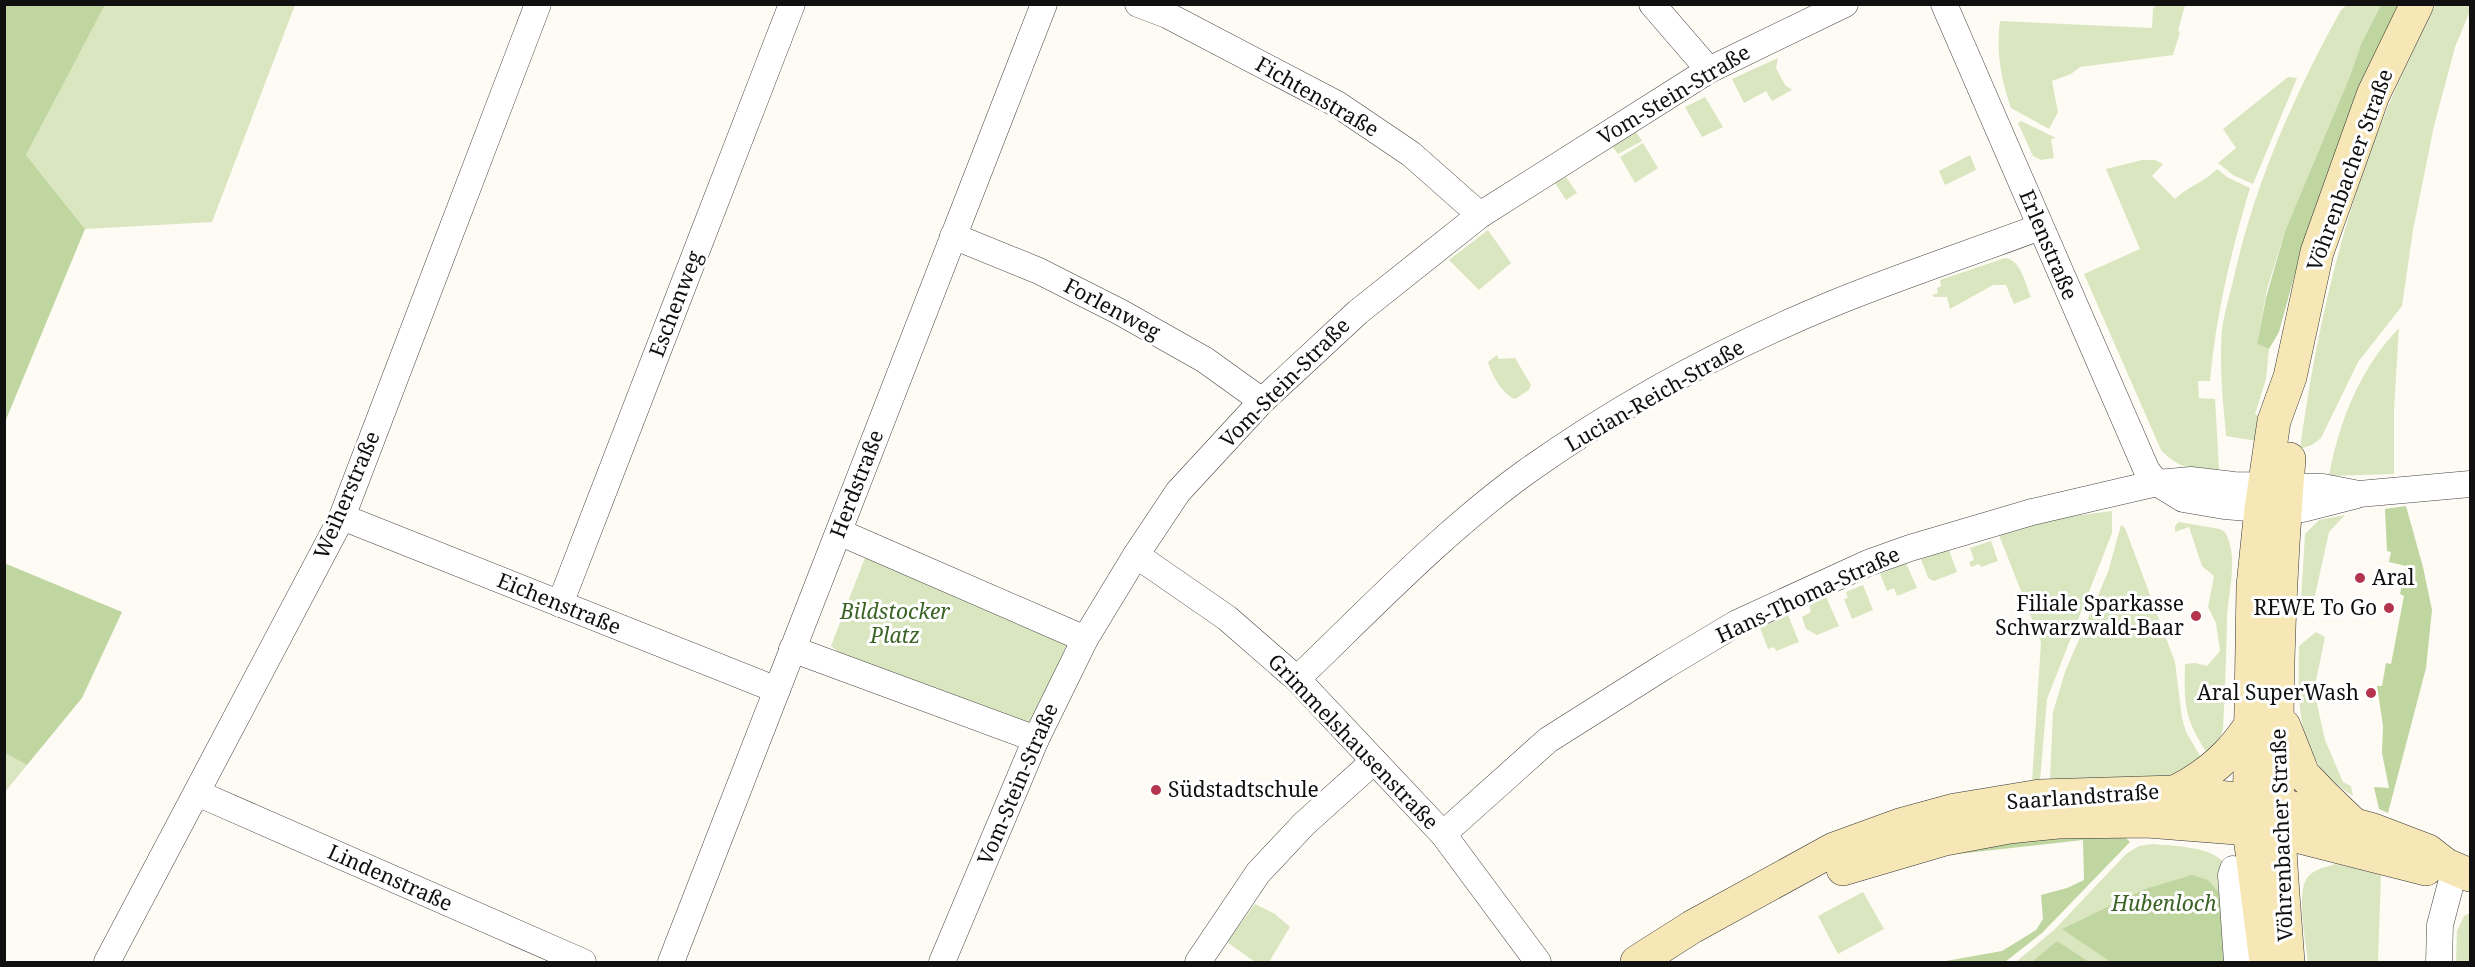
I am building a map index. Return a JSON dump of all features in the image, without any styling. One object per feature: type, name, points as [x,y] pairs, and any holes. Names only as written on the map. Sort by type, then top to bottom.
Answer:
[{"type":"street","name":"Weiherstraße","points":[[107,963],[342,517],[538,4]]},
{"type":"street","name":"Eschenweg","points":[[560,604],[792,4]]},
{"type":"street","name":"Herdstraße","points":[[671,963],[1044,4]]},
{"type":"street","name":"Fichtenstraße","points":[[1137,4],[1167,15],[1337,104],[1411,154],[1480,215]]},
{"type":"street","points":[[1652,4],[1709,70]]},
{"type":"street","name":"Vom-Stein-Straße","points":[[942,963],[1036,739],[1085,639],[1136,555],[1178,492],[1262,401],[1358,312],[1480,215],[1709,70],[1781,33],[1845,4]]},
{"type":"street","name":"Erlenstraße","points":[[1944,4],[2146,471],[2157,483],[2183,499],[2274,498],[2324,505],[2359,494],[2470,484]]},
{"type":"street","name":"Vöhrenbacher Straße","points":[[2266,963],[2265,715],[2253,586],[2294,424],[2290,377],[2317,252],[2373,95],[2417,4]]},
{"type":"street","name":"Lucian-Reich-Straße","points":[[1297,679],[1454,531],[1528,471],[1616,413],[1683,375],[1824,308],[2040,227]]},
{"type":"street","name":"Forlenweg","points":[[953,236],[1039,271],[1120,312],[1206,360],[1262,401]]},
{"type":"street","name":"Hans-Thoma-Straße","points":[[1443,834],[1548,740],[1737,623],[1868,563],[2032,512],[2157,483]]},
{"type":"street","name":"Eichenstraße","points":[[342,517],[777,690]]},
{"type":"street","points":[[839,532],[1085,639]]},
{"type":"street","name":"Grimmelshausenstraße","points":[[1136,555],[1227,618],[1297,679],[1443,834],[1539,963]]},
{"type":"street","points":[[792,649],[1036,739]]},
{"type":"street","name":"Vöhrenbacher Straße","points":[[2175,792],[2221,763],[2265,715]]},
{"type":"street","name":"Vöhrenbacher Straße","points":[[2265,715],[2303,774],[2352,823]]},
{"type":"street","points":[[1198,963],[1258,873],[1304,824],[1374,760]]},
{"type":"street","name":"Lindenstraße","points":[[197,792],[583,963]]},
{"type":"street","name":"Saarlandstraße","points":[[1636,963],[1692,927],[1834,849],[1900,825],[1955,810],[2040,796],[2175,792],[2264,817]]},
{"type":"street","points":[[2264,817],[2352,823],[2428,851],[2457,870]]},
{"type":"street","points":[[2264,817],[2300,837],[2424,869],[2457,870]]},
{"type":"street","name":"Vöhrenbacher Straße","points":[[2264,817],[2288,963]]},
{"type":"street","name":"Saarlandstraße","points":[[1670,963],[1746,916],[1833,873],[1945,839],[2009,827],[2058,822],[2264,817]]},
{"type":"street","points":[[2233,869],[2231,875],[2237,963]]},
{"type":"street","points":[[2439,963],[2440,925],[2457,870]]},
{"type":"green space","points":[[5,4],[105,5],[26,155],[85,229],[5,422]]},
{"type":"green space","points":[[105,5],[295,5],[212,222],[85,229],[26,155]]},
{"type":"green space","points":[[2157,5],[2185,5],[2173,55],[2080,67],[2071,74],[2052,81],[2058,112],[2049,129],[2011,108],[2000,66],[2000,21],[2152,28],[2153,8]]},
{"type":"green space","points":[[2347,5],[2381,5],[2361,44],[2350,76],[2285,231],[2267,289],[2257,344],[2269,349],[2266,379],[2255,414],[2261,417],[2257,441],[2226,436],[2221,370],[2222,331],[2243,242],[2265,174],[2292,107],[2341,10]]},
{"type":"green space","points":[[2381,5],[2403,5],[2319,201],[2297,266],[2279,332],[2269,349],[2257,344],[2266,298],[2285,231],[2350,76],[2361,44]]},
{"type":"green space","points":[[2436,5],[2470,5],[2470,11],[2455,47],[2434,126],[2413,230],[2402,306],[2358,362],[2321,438],[2312,445],[2300,449],[2307,399],[2326,302],[2352,206],[2386,112]]},
{"type":"green space","points":[[1778,58],[1776,68],[1785,85],[1792,90],[1772,101],[1766,91],[1744,103],[1732,79]]},
{"type":"green space","points":[[2288,77],[2297,78],[2253,184],[2233,175],[2218,163],[2236,148],[2223,129]]},
{"type":"green space","points":[[1705,97],[1723,127],[1702,137],[1685,107]]},
{"type":"green space","points":[[2021,121],[2056,138],[2051,139],[2054,158],[2041,160],[2033,156],[2018,123]]},
{"type":"green space","points":[[1636,132],[1642,141],[1618,154],[1612,146]]},
{"type":"green space","points":[[1643,143],[1658,168],[1635,183],[1620,157]]},
{"type":"green space","points":[[1970,155],[1976,170],[1945,185],[1939,171]]},
{"type":"green space","points":[[2142,160],[2155,160],[2163,164],[2152,176],[2175,199],[2217,169],[2227,177],[2250,188],[2225,283],[2210,381],[2198,381],[2199,398],[2215,399],[2219,469],[2214,473],[2185,467],[2161,450],[2084,274],[2140,249],[2106,169]]},
{"type":"green space","points":[[1566,177],[1577,193],[1566,200],[1555,183]]},
{"type":"green space","points":[[1488,230],[1511,263],[1479,290],[1449,260]]},
{"type":"green space","points":[[2005,258],[2019,268],[2031,297],[2014,304],[2006,285],[1993,285],[1950,309],[1947,297],[1932,295],[1938,293],[1937,288],[1941,286],[1940,280]]},
{"type":"green space","points":[[2399,328],[2394,409],[2394,474],[2329,476],[2345,416],[2353,397],[2373,360]]},
{"type":"green space","points":[[1497,355],[1499,359],[1515,358],[1531,385],[1529,390],[1515,399],[1502,389],[1490,367],[1488,362]]},
{"type":"green space","points":[[2406,506],[2432,610],[2426,668],[2388,813],[2379,809],[2374,787],[2389,788],[2382,753],[2383,726],[2377,686],[2382,686],[2386,663],[2391,664],[2404,596],[2400,594],[2406,566],[2389,562],[2391,552],[2387,551],[2385,509]]},
{"type":"green space","points":[[2112,511],[2112,533],[2047,699],[2040,781],[2032,782],[2041,642],[1999,535],[2058,518]]},
{"type":"green space","points":[[2345,515],[2329,532],[2312,609],[2306,616],[2300,617],[2305,534],[2319,520]]},
{"type":"green space","points":[[2179,522],[2220,529],[2225,532],[2232,554],[2223,729],[2219,742],[2207,753],[2199,741],[2187,710],[2185,664],[2195,663],[2207,666],[2220,651],[2216,623],[2208,607],[2214,576],[2202,566],[2189,527],[2175,532],[2175,526]]},
{"type":"green space","points":[[2121,525],[2125,528],[2175,662],[2186,732],[2203,761],[2172,777],[2050,779],[2053,712],[2065,672],[2108,572]]},
{"type":"green space","points":[[1991,541],[1998,561],[1981,567],[1979,564],[1971,567],[1969,562],[1974,560],[1970,548]]},
{"type":"green space","points":[[1949,550],[1957,572],[1934,581],[1928,578],[1921,559]]},
{"type":"green space","name":"Bildstocker Platz","points":[[866,555],[1067,644],[1030,727],[852,662],[831,646]]},
{"type":"green space","points":[[4,563],[122,612],[82,698],[27,765],[5,753]]},
{"type":"green space","points":[[1906,563],[1917,588],[1897,596],[1894,588],[1887,591],[1880,574]]},
{"type":"green space","points":[[1863,585],[1873,610],[1852,619],[1844,599],[1848,598],[1846,592]]},
{"type":"green space","points":[[1826,597],[1839,626],[1817,635],[1806,629],[1802,617],[1811,612],[1809,604]]},
{"type":"green space","points":[[1788,615],[1799,642],[1776,651],[1774,647],[1768,649],[1760,628]]},
{"type":"green space","points":[[2316,632],[2325,637],[2314,690],[2325,740],[2343,782],[2351,786],[2353,796],[2334,782],[2320,766],[2310,749],[2304,730],[2300,711],[2299,646]]},
{"type":"green space","points":[[5,753],[27,765],[5,792]]},
{"type":"green space","points":[[2123,835],[2130,842],[2042,933],[2005,962],[1946,962],[2002,951],[2036,930],[2043,919],[2041,895],[2067,888],[2084,880],[2083,840],[1939,856],[2019,841]]},
{"type":"green space","name":"Hubenloch","points":[[2153,844],[2206,851],[2220,859],[2228,868],[2235,880],[2244,907],[2254,962],[2016,962],[2055,929],[2126,854],[2139,846]]},
{"type":"green space","points":[[2336,864],[2381,875],[2378,962],[2308,962],[2302,906],[2304,885],[2313,872]]},
{"type":"green space","points":[[2192,875],[2208,880],[2226,901],[2231,962],[2111,962],[2062,929],[2145,889]]},
{"type":"green space","points":[[1863,892],[1884,929],[1838,954],[1818,916]]},
{"type":"green space","points":[[1255,904],[1275,914],[1290,927],[1269,962],[1255,962],[1227,942]]},
{"type":"green space","points":[[2470,913],[2470,962],[2456,962],[2457,931],[2464,916]]},
{"type":"green space","points":[[2057,941],[2089,962],[2032,962]]},
{"type":"place","name":"Aral","points":[[2360,578]]},
{"type":"place","name":"REWE To Go","points":[[2389,608]]},
{"type":"place","name":"Filiale Sparkasse Schwarzwald-Baar","points":[[2196,616]]},
{"type":"place","name":"Aral SuperWash","points":[[2371,693]]},
{"type":"place","name":"Südstadtschule","points":[[1156,790]]}]
